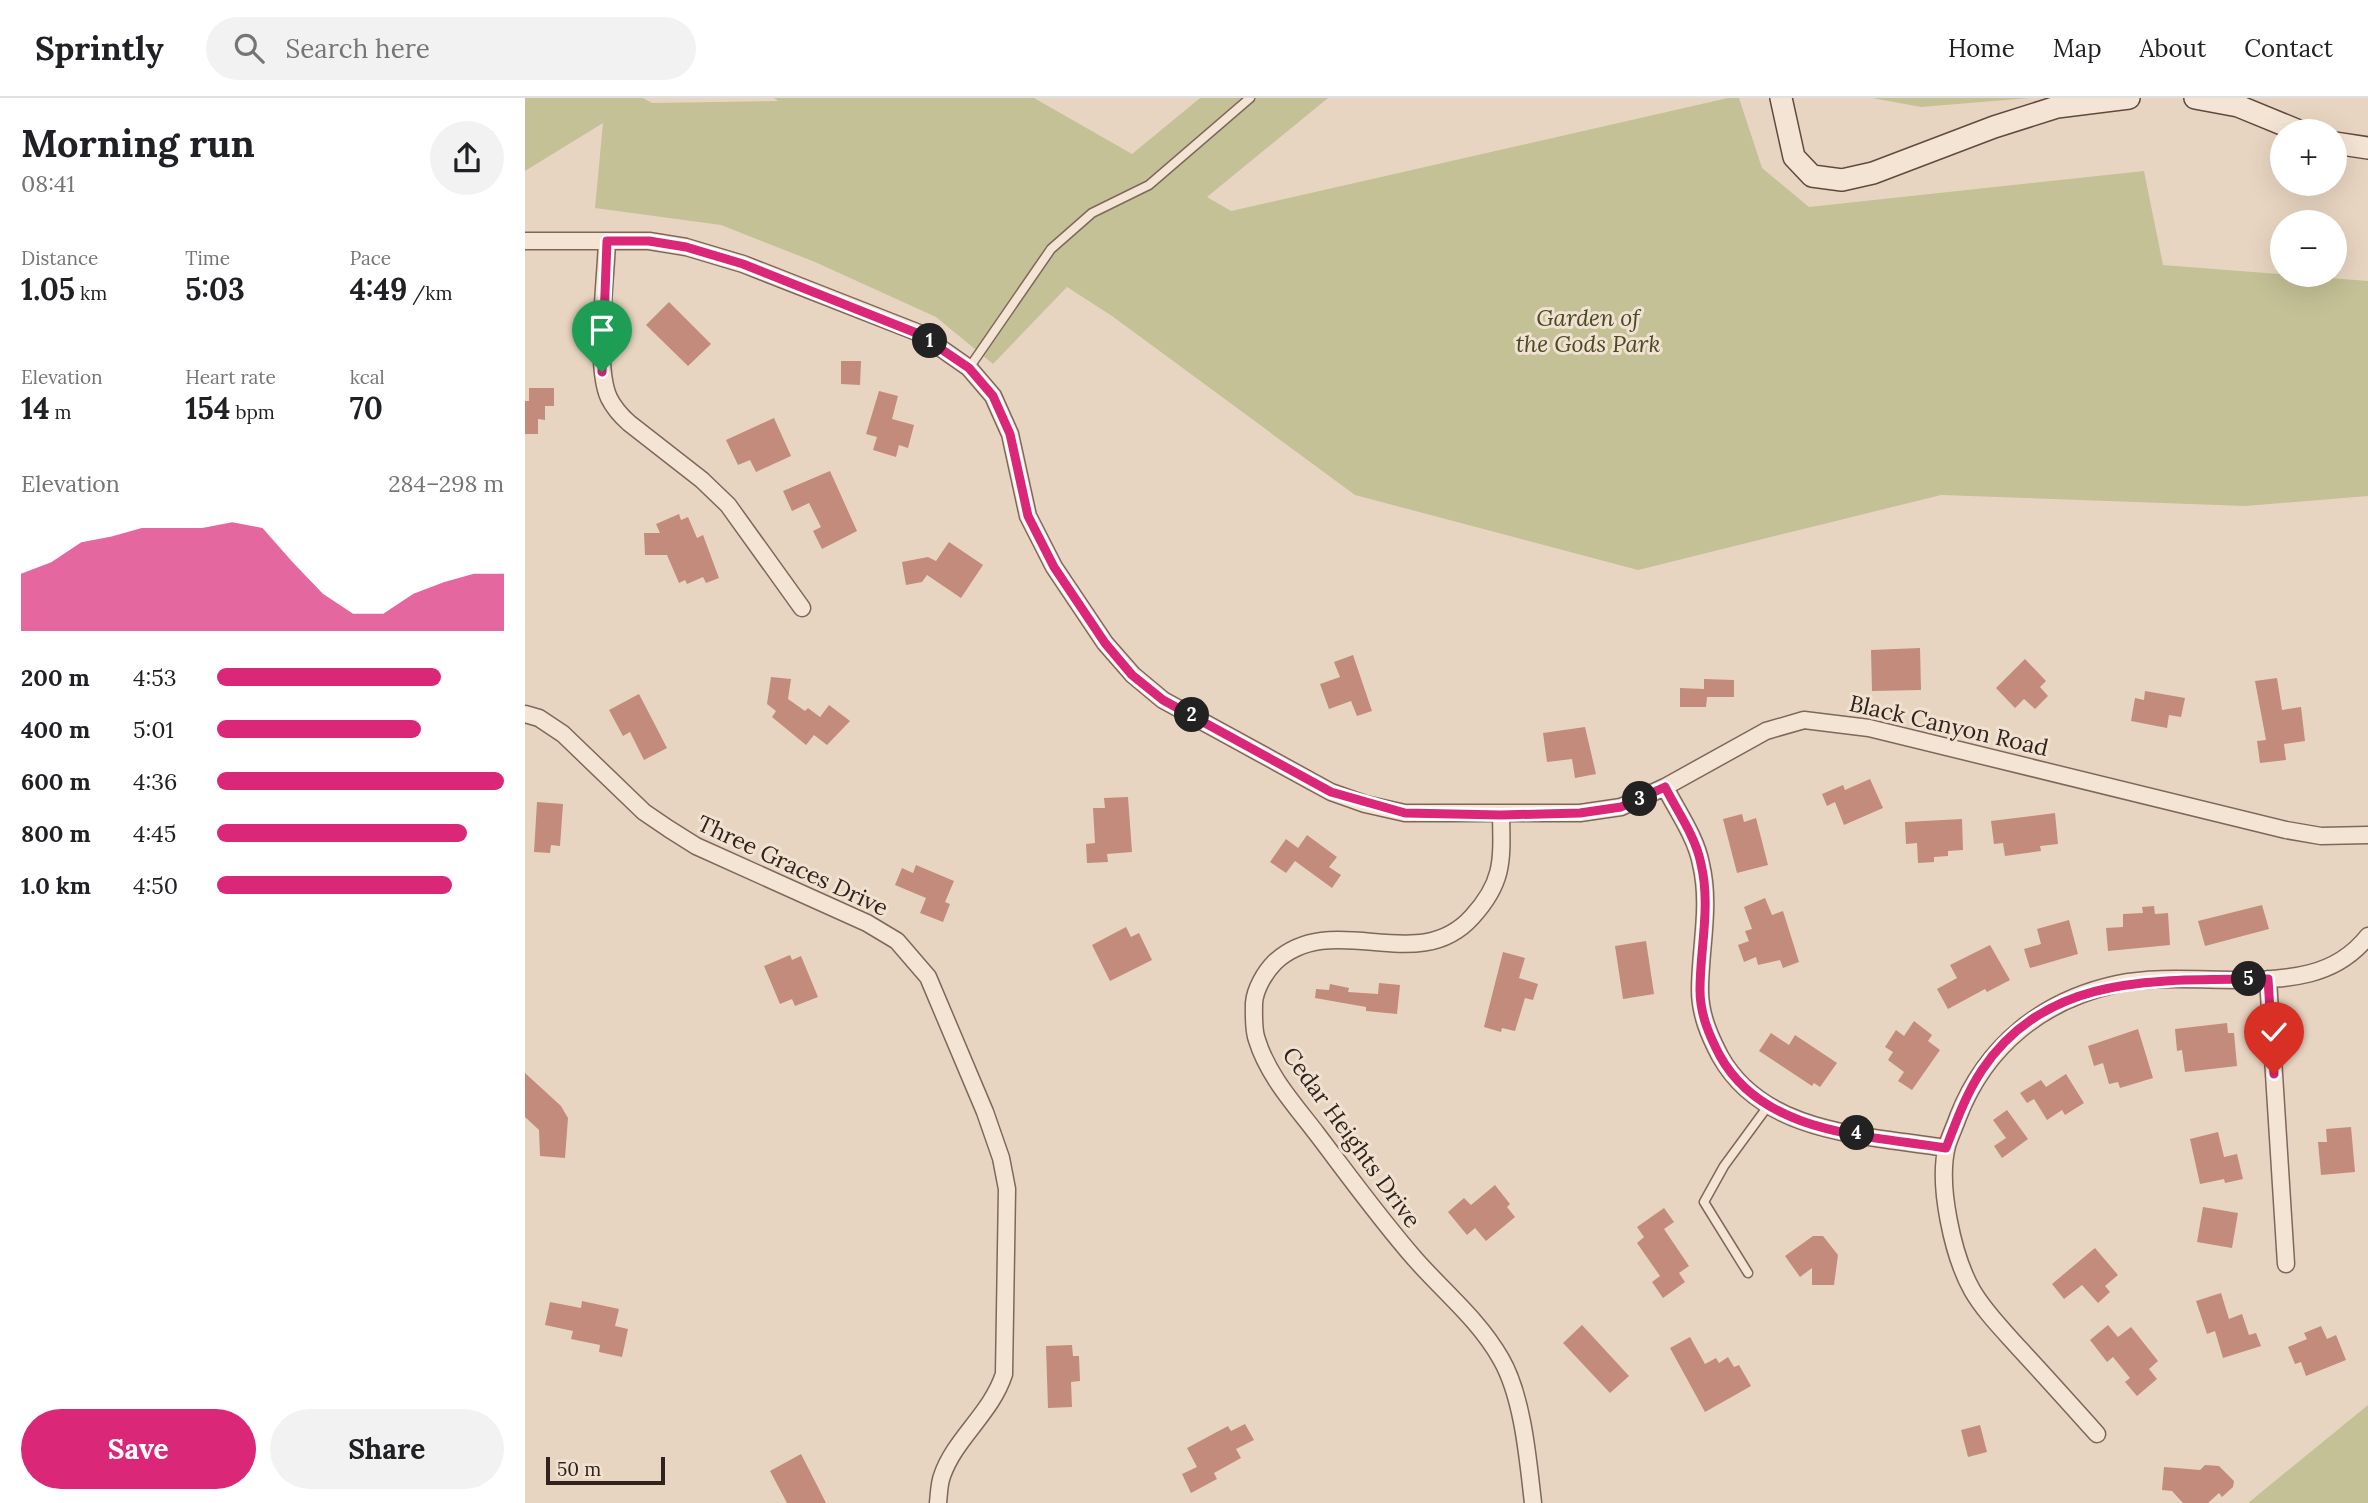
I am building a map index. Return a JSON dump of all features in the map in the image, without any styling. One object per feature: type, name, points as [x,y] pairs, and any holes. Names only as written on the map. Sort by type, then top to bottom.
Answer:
[{"type":"street","points":[[1781,98],[1794,157],[1812,176],[1842,180],[1873,173],[1994,127],[2057,107],[2129,98]]},
{"type":"street","points":[[2195,98],[2238,106],[2270,119]]},
{"type":"street","points":[[2347,145],[2368,148]]},
{"type":"street","name":"Black Canyon Road","points":[[525,241],[649,241],[686,247],[743,264],[919,334],[969,368],[993,396],[1010,434],[1028,516],[1054,567],[1105,643],[1132,675],[1163,700],[1331,792],[1405,813],[1580,813],[1621,807],[1665,787],[1766,731],[1804,720],[1833,721],[2286,830],[2321,836],[2368,835]]},
{"type":"street","points":[[607,241],[602,372],[608,396],[617,412],[629,423],[702,480],[728,505],[802,608]]},
{"type":"street","name":"Three Graces Drive","points":[[525,714],[540,718],[563,734],[644,811],[669,830],[696,846],[867,923],[897,941],[928,977],[985,1112],[1001,1158],[1007,1189],[1004,1374],[997,1397],[956,1450],[941,1476],[938,1503]]},
{"type":"street","points":[[1665,787],[1701,861],[1706,896],[1706,934],[1701,963],[1703,1018],[1730,1073],[1753,1097],[1815,1126],[1946,1148]]},
{"type":"street","name":"Cedar Heights Drive","points":[[1501,815],[1503,864],[1492,895],[1458,932],[1432,943],[1408,945],[1341,939],[1310,943],[1286,953],[1266,971],[1254,1001],[1256,1039],[1274,1076],[1383,1221],[1475,1321],[1503,1360],[1517,1406],[1534,1503]]},
{"type":"street","points":[[2097,1434],[1996,1322],[1972,1290],[1954,1246],[1947,1205],[1946,1148],[1962,1106],[1981,1071],[2006,1039],[2038,1014],[2078,996],[2119,984],[2310,975],[2340,963],[2368,936]]},
{"type":"street","points":[[2268,979],[2286,1264]]},
{"type":"lane","points":[[969,368],[1051,249],[1093,213],[1149,185],[1250,98]]},
{"type":"lane","points":[[1748,1273],[1705,1202],[1724,1166],[1768,1106]]},
{"type":"green space","name":"Garden of the Gods Park","points":[[525,98],[643,98],[652,103],[778,101],[774,98],[1034,98],[1132,154],[1200,98],[1328,98],[1207,197],[1231,211],[1728,98],[1739,98],[1762,168],[1809,207],[2144,171],[2163,265],[2270,273],[2270,287],[2347,287],[2347,279],[2368,281],[2368,496],[2245,506],[1941,495],[1638,570],[1355,495],[1112,316],[1067,287],[993,364],[936,317],[815,262],[721,225],[595,208],[603,123],[525,171]]},
{"type":"green space","points":[[1872,98],[2030,98],[1921,107]]},
{"type":"green space","points":[[2368,1405],[2368,1503],[2248,1503]]},
{"type":"building","points":[[669,302],[711,344],[688,366],[646,325]]},
{"type":"building","points":[[841,361],[861,361],[860,385],[841,384]]},
{"type":"building","points":[[529,388],[554,388],[554,406],[545,406],[545,420],[538,419],[538,434],[525,434],[525,401],[529,401]]},
{"type":"building","points":[[879,391],[898,396],[892,419],[914,425],[908,448],[899,445],[896,457],[873,450],[877,437],[866,434]]},
{"type":"building","points":[[774,418],[791,456],[756,472],[750,460],[738,465],[726,440]]},
{"type":"building","points":[[830,471],[857,531],[822,549],[813,531],[821,527],[809,503],[792,511],[783,491]]},
{"type":"building","points":[[679,514],[681,520],[688,517],[697,538],[703,535],[719,578],[706,583],[703,577],[687,584],[685,580],[679,583],[667,555],[645,555],[644,533],[660,533],[656,524]]},
{"type":"building","points":[[949,542],[983,565],[961,598],[927,575],[922,582],[906,585],[902,562],[928,557],[936,561]]},
{"type":"building","points":[[1920,648],[1921,690],[1872,691],[1871,650]]},
{"type":"building","points":[[1353,655],[1372,711],[1357,716],[1351,701],[1329,709],[1320,684],[1340,677],[1334,662]]},
{"type":"building","points":[[2025,659],[2046,681],[2040,687],[2048,696],[2035,709],[2024,699],[2015,708],[1996,688]]},
{"type":"building","points":[[771,677],[791,679],[788,699],[805,711],[808,708],[820,717],[829,705],[850,721],[827,745],[814,735],[806,745],[772,717],[776,711],[767,704]]},
{"type":"building","points":[[2277,678],[2282,710],[2301,707],[2305,741],[2284,744],[2286,760],[2260,763],[2257,741],[2266,740],[2255,681]]},
{"type":"building","points":[[1704,679],[1734,680],[1734,697],[1707,697],[1706,707],[1680,707],[1680,688],[1704,689]]},
{"type":"building","points":[[2145,691],[2185,698],[2181,717],[2169,715],[2167,728],[2131,721],[2135,698],[2144,700]]},
{"type":"building","points":[[639,694],[667,748],[644,760],[630,732],[623,736],[609,710]]},
{"type":"building","points":[[1585,727],[1596,774],[1575,778],[1572,759],[1547,762],[1543,733]]},
{"type":"building","points":[[1870,779],[1883,808],[1844,825],[1835,802],[1827,806],[1822,794],[1843,785],[1845,790]]},
{"type":"building","points":[[1128,797],[1132,852],[1107,854],[1108,862],[1087,863],[1086,844],[1095,843],[1093,808],[1105,808],[1104,798]]},
{"type":"building","points":[[537,802],[563,804],[560,846],[551,845],[550,853],[534,852]]},
{"type":"building","points":[[2055,813],[2058,844],[2040,846],[2041,851],[2005,856],[2003,843],[1994,844],[1991,821]]},
{"type":"building","points":[[1742,814],[1744,822],[1756,818],[1768,865],[1737,873],[1723,819]]},
{"type":"building","points":[[1962,819],[1963,850],[1948,851],[1948,856],[1934,857],[1934,862],[1918,863],[1917,843],[1906,844],[1905,822]]},
{"type":"building","points":[[1307,835],[1337,857],[1329,867],[1341,875],[1332,888],[1295,861],[1286,873],[1270,862],[1286,839],[1298,848]]},
{"type":"building","points":[[916,865],[954,881],[945,902],[950,904],[943,922],[920,913],[926,898],[895,885],[902,868],[913,873]]},
{"type":"building","points":[[1765,898],[1772,915],[1783,911],[1799,962],[1783,968],[1780,960],[1758,965],[1756,957],[1744,962],[1738,945],[1749,941],[1745,931],[1752,929],[1744,907]]},
{"type":"building","points":[[2262,905],[2269,929],[2205,946],[2198,921]]},
{"type":"building","points":[[2154,906],[2155,914],[2168,913],[2170,945],[2108,951],[2106,928],[2123,927],[2123,914],[2143,913],[2142,907]]},
{"type":"building","points":[[2069,920],[2078,954],[2030,968],[2024,949],[2041,944],[2037,929]]},
{"type":"building","points":[[1126,927],[1131,937],[1139,933],[1152,960],[1110,981],[1092,945]]},
{"type":"building","points":[[1646,941],[1654,994],[1623,999],[1615,946]]},
{"type":"building","points":[[1990,945],[2010,980],[1987,992],[1985,989],[1948,1009],[1937,989],[1957,978],[1950,965]]},
{"type":"building","points":[[1503,952],[1525,958],[1519,978],[1538,984],[1533,1000],[1525,998],[1515,1031],[1502,1028],[1501,1032],[1484,1027]]},
{"type":"building","points":[[790,955],[792,960],[801,956],[818,997],[795,1006],[792,999],[780,1004],[764,966]]},
{"type":"building","points":[[1379,983],[1400,985],[1397,1014],[1366,1011],[1366,1007],[1315,998],[1316,989],[1329,990],[1330,984],[1349,988],[1348,992],[1378,994]]},
{"type":"building","points":[[1914,1021],[1932,1035],[1928,1041],[1940,1050],[1912,1090],[1898,1081],[1904,1072],[1888,1060],[1893,1052],[1885,1047],[1896,1030],[1904,1036]]},
{"type":"building","points":[[2227,1023],[2228,1033],[2234,1033],[2237,1066],[2185,1072],[2182,1050],[2177,1051],[2175,1029]]},
{"type":"building","points":[[2138,1029],[2153,1078],[2120,1088],[2118,1082],[2109,1084],[2103,1063],[2094,1066],[2088,1046]]},
{"type":"building","points":[[1771,1033],[1789,1045],[1795,1035],[1837,1063],[1820,1087],[1814,1083],[1812,1086],[1759,1051]]},
{"type":"building","points":[[525,1073],[561,1106],[568,1118],[565,1158],[540,1156],[539,1130],[525,1117]]},
{"type":"building","points":[[2066,1074],[2084,1103],[2065,1115],[2062,1110],[2047,1120],[2034,1099],[2027,1103],[2020,1093],[2041,1080],[2046,1087]]},
{"type":"building","points":[[2007,1110],[2028,1139],[2002,1158],[1994,1146],[2006,1138],[1993,1120]]},
{"type":"building","points":[[2351,1127],[2355,1172],[2321,1175],[2318,1142],[2327,1142],[2326,1129]]},
{"type":"building","points":[[2218,1132],[2224,1157],[2237,1154],[2243,1179],[2225,1183],[2224,1179],[2200,1184],[2190,1139]]},
{"type":"building","points":[[1495,1185],[1510,1204],[1507,1207],[1515,1217],[1486,1241],[1475,1228],[1467,1235],[1448,1212],[1464,1198],[1471,1205]]},
{"type":"building","points":[[2203,1207],[2238,1213],[2232,1248],[2197,1242]]},
{"type":"building","points":[[1664,1208],[1674,1222],[1664,1229],[1689,1266],[1679,1273],[1685,1282],[1663,1298],[1652,1282],[1660,1276],[1637,1243],[1644,1237],[1637,1227]]},
{"type":"building","points":[[1813,1236],[1823,1236],[1838,1255],[1834,1285],[1812,1285],[1812,1268],[1800,1277],[1785,1256]]},
{"type":"building","points":[[2095,1248],[2118,1275],[2105,1286],[2110,1292],[2098,1303],[2082,1285],[2064,1299],[2052,1284]]},
{"type":"building","points":[[2221,1293],[2229,1319],[2242,1314],[2249,1335],[2256,1333],[2261,1346],[2223,1358],[2215,1331],[2207,1334],[2196,1301]]},
{"type":"building","points":[[582,1301],[619,1309],[615,1326],[628,1329],[622,1357],[599,1352],[600,1345],[571,1339],[573,1331],[545,1325],[550,1302],[581,1308]]},
{"type":"building","points":[[1582,1325],[1629,1376],[1610,1393],[1563,1343]]},
{"type":"building","points":[[2108,1325],[2118,1337],[2131,1327],[2158,1361],[2149,1369],[2157,1379],[2137,1396],[2125,1382],[2130,1378],[2113,1357],[2107,1362],[2090,1340]]},
{"type":"building","points":[[2321,1326],[2327,1339],[2336,1335],[2346,1360],[2306,1376],[2301,1362],[2295,1364],[2288,1347],[2307,1339],[2304,1333]]},
{"type":"building","points":[[1690,1337],[1705,1364],[1716,1358],[1719,1363],[1728,1357],[1734,1367],[1739,1365],[1751,1386],[1705,1412],[1670,1348]]},
{"type":"building","points":[[1072,1345],[1073,1356],[1079,1356],[1080,1381],[1071,1382],[1072,1407],[1048,1408],[1046,1346]]},
{"type":"building","points":[[1245,1424],[1254,1440],[1236,1449],[1241,1458],[1214,1473],[1217,1479],[1191,1493],[1182,1474],[1197,1467],[1187,1448],[1228,1426],[1231,1431]]},
{"type":"building","points":[[1980,1425],[1987,1452],[1968,1457],[1961,1430]]},
{"type":"building","points":[[801,1454],[826,1503],[787,1503],[770,1471]]},
{"type":"building","points":[[2205,1465],[2219,1466],[2234,1481],[2233,1487],[2222,1497],[2219,1493],[2208,1503],[2183,1503],[2172,1491],[2162,1490],[2164,1467],[2200,1470]]},
{"type":"route","points":[[602,372],[607,241],[649,241],[686,247],[743,264],[919,334],[969,368],[993,396],[1010,434],[1028,516],[1054,567],[1105,643],[1132,675],[1163,700],[1236,737],[1331,792],[1365,804],[1405,813],[1580,813],[1621,807],[1665,787],[1701,861],[1706,896],[1706,934],[1700,994],[1703,1018],[1730,1073],[1753,1097],[1781,1113],[1815,1126],[1946,1148],[1962,1106],[1981,1071],[2006,1039],[2038,1014],[2078,996],[2119,984],[2268,979],[2274,1074]]}]
